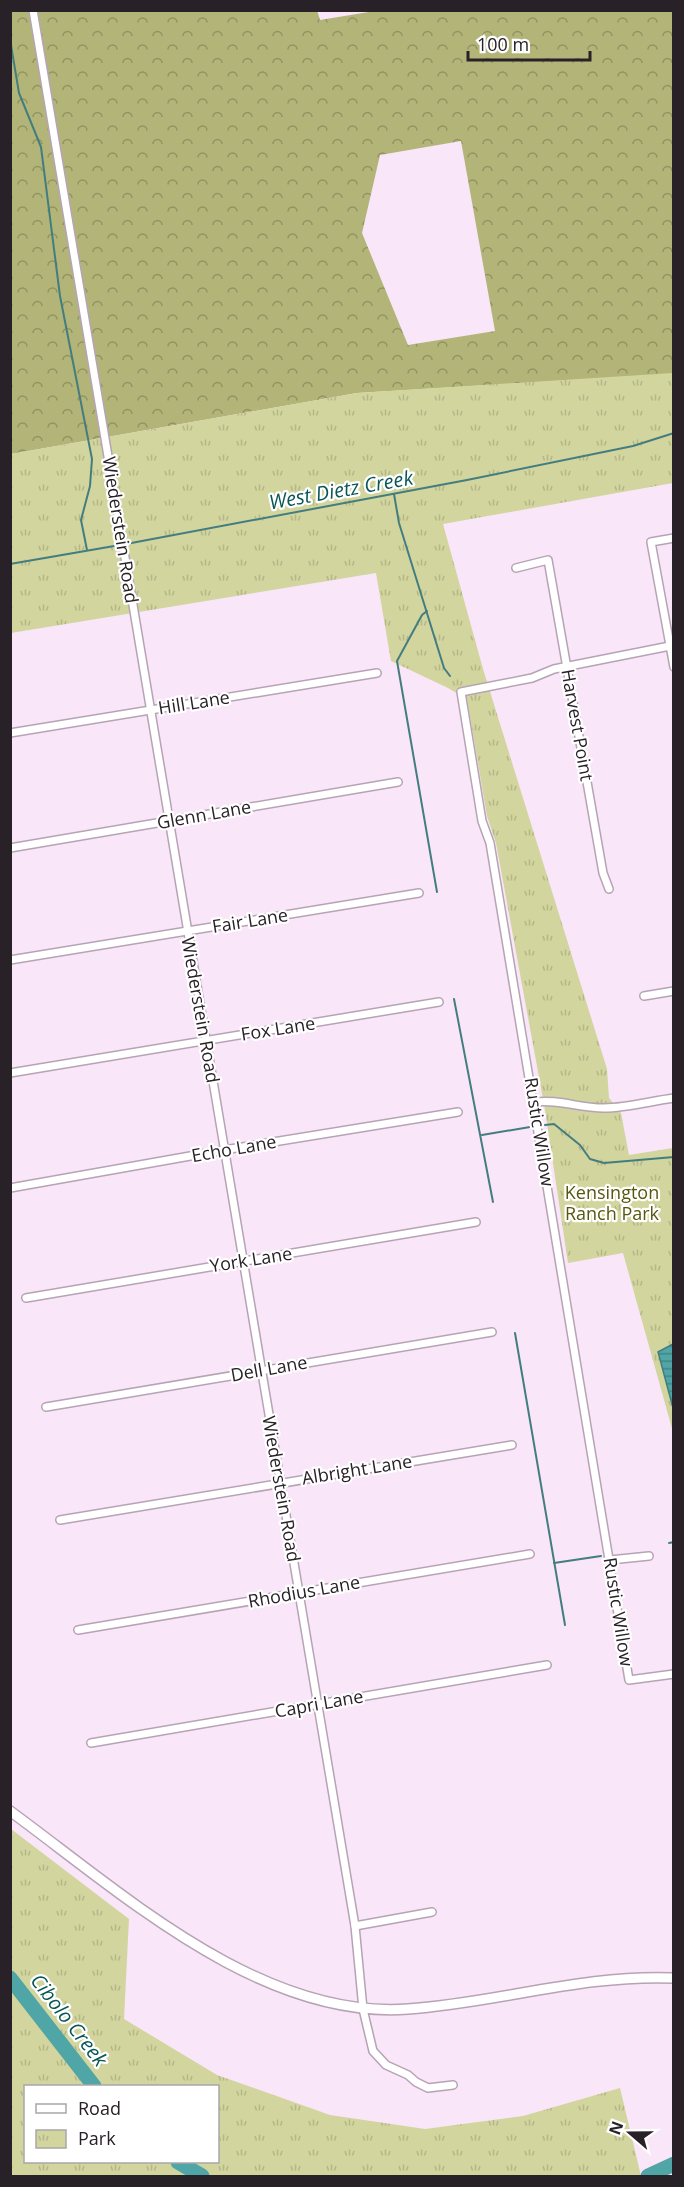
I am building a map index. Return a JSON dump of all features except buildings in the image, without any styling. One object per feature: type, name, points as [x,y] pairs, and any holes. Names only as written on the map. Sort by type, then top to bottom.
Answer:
[{"type":"main road","points":[[10,1812],[169,1928],[242,1970],[290,1991],[363,2009],[408,2009],[613,1979],[674,1978]]},
{"type":"street","name":"Wiederstein Road","points":[[33,10],[355,1926],[363,2009],[373,2051],[386,2065],[428,2088],[453,2085]]},
{"type":"street","points":[[674,538],[651,542],[674,667]]},
{"type":"street","name":"Harvest Point","points":[[516,568],[548,560],[603,873],[609,889]]},
{"type":"street","points":[[567,666],[670,646]]},
{"type":"street","name":"Rustic Willow","points":[[567,666],[532,678],[461,692],[483,821],[490,843],[629,1680],[674,1674]]},
{"type":"street","name":"Hill Lane","points":[[10,733],[377,673]]},
{"type":"street","name":"Glenn Lane","points":[[10,848],[398,782]]},
{"type":"street","name":"Fair Lane","points":[[10,960],[418,893]]},
{"type":"street","points":[[644,996],[674,991]]},
{"type":"street","name":"Fox Lane","points":[[10,1073],[439,1002]]},
{"type":"street","points":[[534,1102],[551,1100],[585,1107],[605,1108],[674,1098]]},
{"type":"street","name":"Echo Lane","points":[[10,1188],[458,1112]]},
{"type":"street","name":"York Lane","points":[[26,1298],[476,1222]]},
{"type":"street","name":"Dell Lane","points":[[46,1407],[492,1332]]},
{"type":"street","name":"Albright Lane","points":[[60,1520],[512,1445]]},
{"type":"street","name":"Rhodius Lane","points":[[78,1630],[530,1554]]},
{"type":"street","points":[[610,1560],[649,1556]]},
{"type":"street","name":"Capri Lane","points":[[91,1743],[547,1665]]},
{"type":"street","points":[[355,1926],[432,1912]]},
{"type":"green space","points":[[317,10],[320,20],[381,10],[673,11],[673,374],[357,393],[11,454],[11,11]],"holes":[[[461,141],[495,331],[408,345],[362,233],[380,155]]]},
{"type":"green space","name":"Kensington Ranch Park","points":[[673,373],[673,483],[443,524],[483,669],[607,1069],[609,1098],[621,1113],[629,1155],[673,1148],[673,1432],[623,1253],[568,1263],[545,1110],[496,843],[487,816],[467,699],[391,661],[376,573],[11,633],[11,454],[357,393]]},
{"type":"green space","points":[[11,1829],[129,1919],[124,2019],[217,2075],[330,2115],[425,2129],[523,2116],[620,2088],[641,2176],[11,2176]]},
{"type":"shaded area","points":[[673,1344],[673,1408],[658,1352]]},
{"type":"waterway","points":[[10,39],[19,93],[41,147],[60,296],[92,459],[90,486],[81,520],[87,550]]},
{"type":"waterway","name":"West Dietz Creek","points":[[126,544],[467,480],[633,446],[674,433]]},
{"type":"waterway","points":[[394,494],[399,523],[444,668],[450,676]]},
{"type":"waterway","name":"West Dietz Creek","points":[[10,564],[120,545]]},
{"type":"waterway","points":[[427,611],[422,615],[397,661],[437,892]]},
{"type":"waterway","points":[[454,999],[493,1202]]},
{"type":"waterway","points":[[545,1125],[554,1124],[580,1145],[590,1159],[604,1163],[674,1157]]},
{"type":"waterway","points":[[482,1135],[530,1127]]},
{"type":"waterway","points":[[515,1333],[565,1625]]},
{"type":"waterway","points":[[669,1543],[674,1542]]},
{"type":"waterway","points":[[554,1563],[601,1556]]},
{"type":"waterway","name":"Cibolo Creek","points":[[10,1978],[93,2085]]},
{"type":"waterway","name":"Cibolo Creek","points":[[180,2163],[202,2176]]},
{"type":"waterway","name":"Cibolo Creek","points":[[648,2176],[674,2164]]}]
